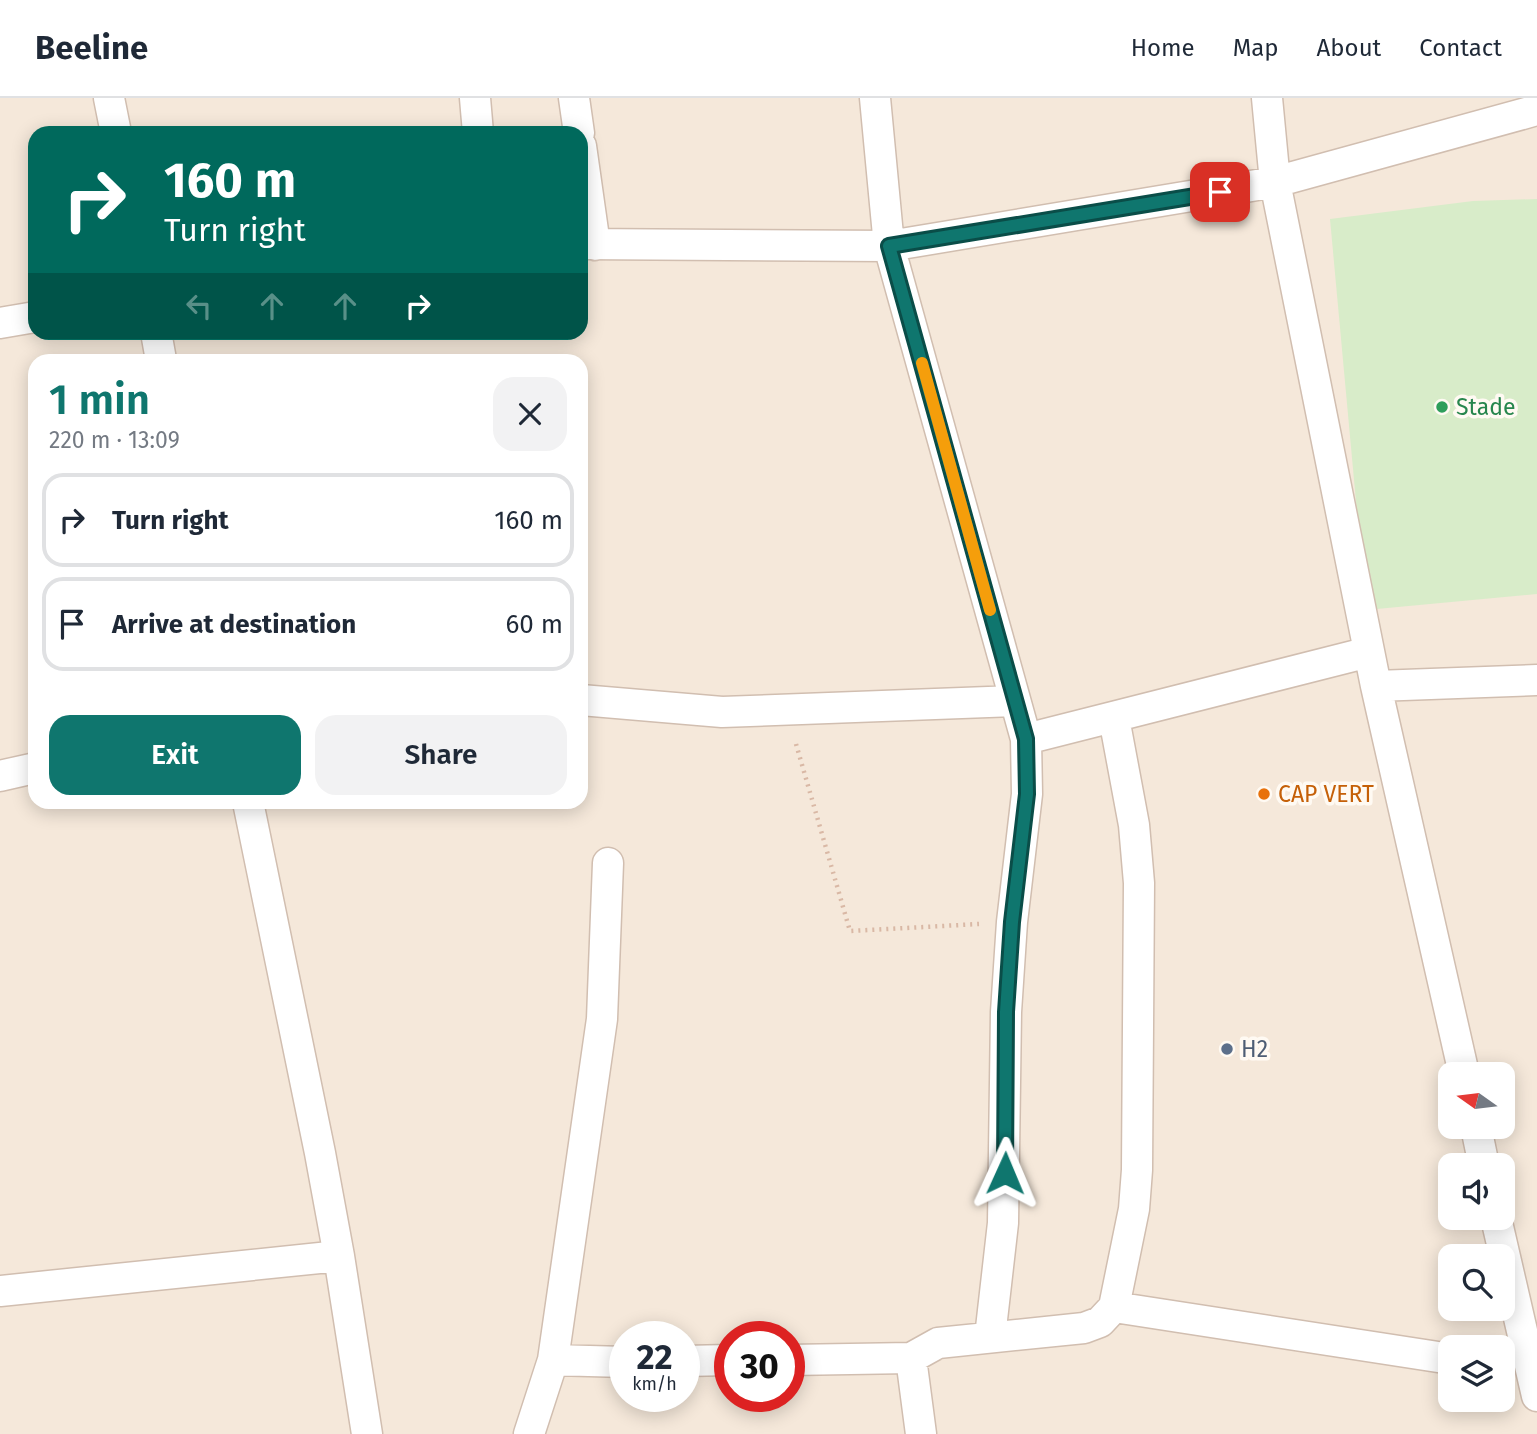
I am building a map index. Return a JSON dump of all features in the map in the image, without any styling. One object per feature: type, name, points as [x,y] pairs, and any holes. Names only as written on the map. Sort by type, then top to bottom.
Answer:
[{"type":"street","points":[[109,98],[115,126]]},
{"type":"street","points":[[475,98],[477,126]]},
{"type":"street","points":[[574,98],[578,126]]},
{"type":"street","points":[[875,98],[889,246],[1026,739],[1027,794],[1012,922],[1006,1012],[1003,1223],[990,1337]]},
{"type":"street","points":[[1267,98],[1275,183],[1369,652],[1461,1062]]},
{"type":"street","points":[[588,244],[889,246],[1275,183],[1537,110]]},
{"type":"street","points":[[0,323],[28,318]]},
{"type":"street","points":[[1026,739],[1369,652]]},
{"type":"street","points":[[1376,685],[1537,680]]},
{"type":"street","points":[[588,701],[722,712],[1015,701]]},
{"type":"street","points":[[805,1360],[911,1358],[938,1343],[1084,1328],[1100,1322],[1114,1307],[1134,1209],[1137,1170],[1139,883],[1134,825],[1114,718]]},
{"type":"street","points":[[0,776],[28,770]]},
{"type":"street","points":[[249,809],[340,1256],[367,1434]]},
{"type":"street","points":[[528,1434],[553,1360],[602,1019],[608,863]]},
{"type":"street","points":[[1498,1230],[1524,1378]]},
{"type":"street","points":[[0,1291],[340,1256]]},
{"type":"street","points":[[1114,1307],[1438,1357]]},
{"type":"street","points":[[911,1358],[921,1434]]},
{"type":"street","points":[[553,1360],[609,1362]]},
{"type":"path","points":[[787,711],[850,931],[1012,922]]},
{"type":"shaded area","points":[[0,98],[1537,98],[1537,1434],[0,1434]]},
{"type":"green space","name":"Stade","points":[[1537,199],[1537,594],[1366,610],[1330,219],[1473,201]]},
{"type":"slow traffic","points":[[922,363],[990,610]]},
{"type":"place","name":"Stade","points":[[1442,407]]},
{"type":"place","name":"CAP VERT","points":[[1264,794]]},
{"type":"place","name":"H2","points":[[1227,1049]]},
{"type":"route","points":[[1005,1173],[1006,1012],[1012,922],[1027,794],[1026,739],[889,246],[1220,192]]}]
